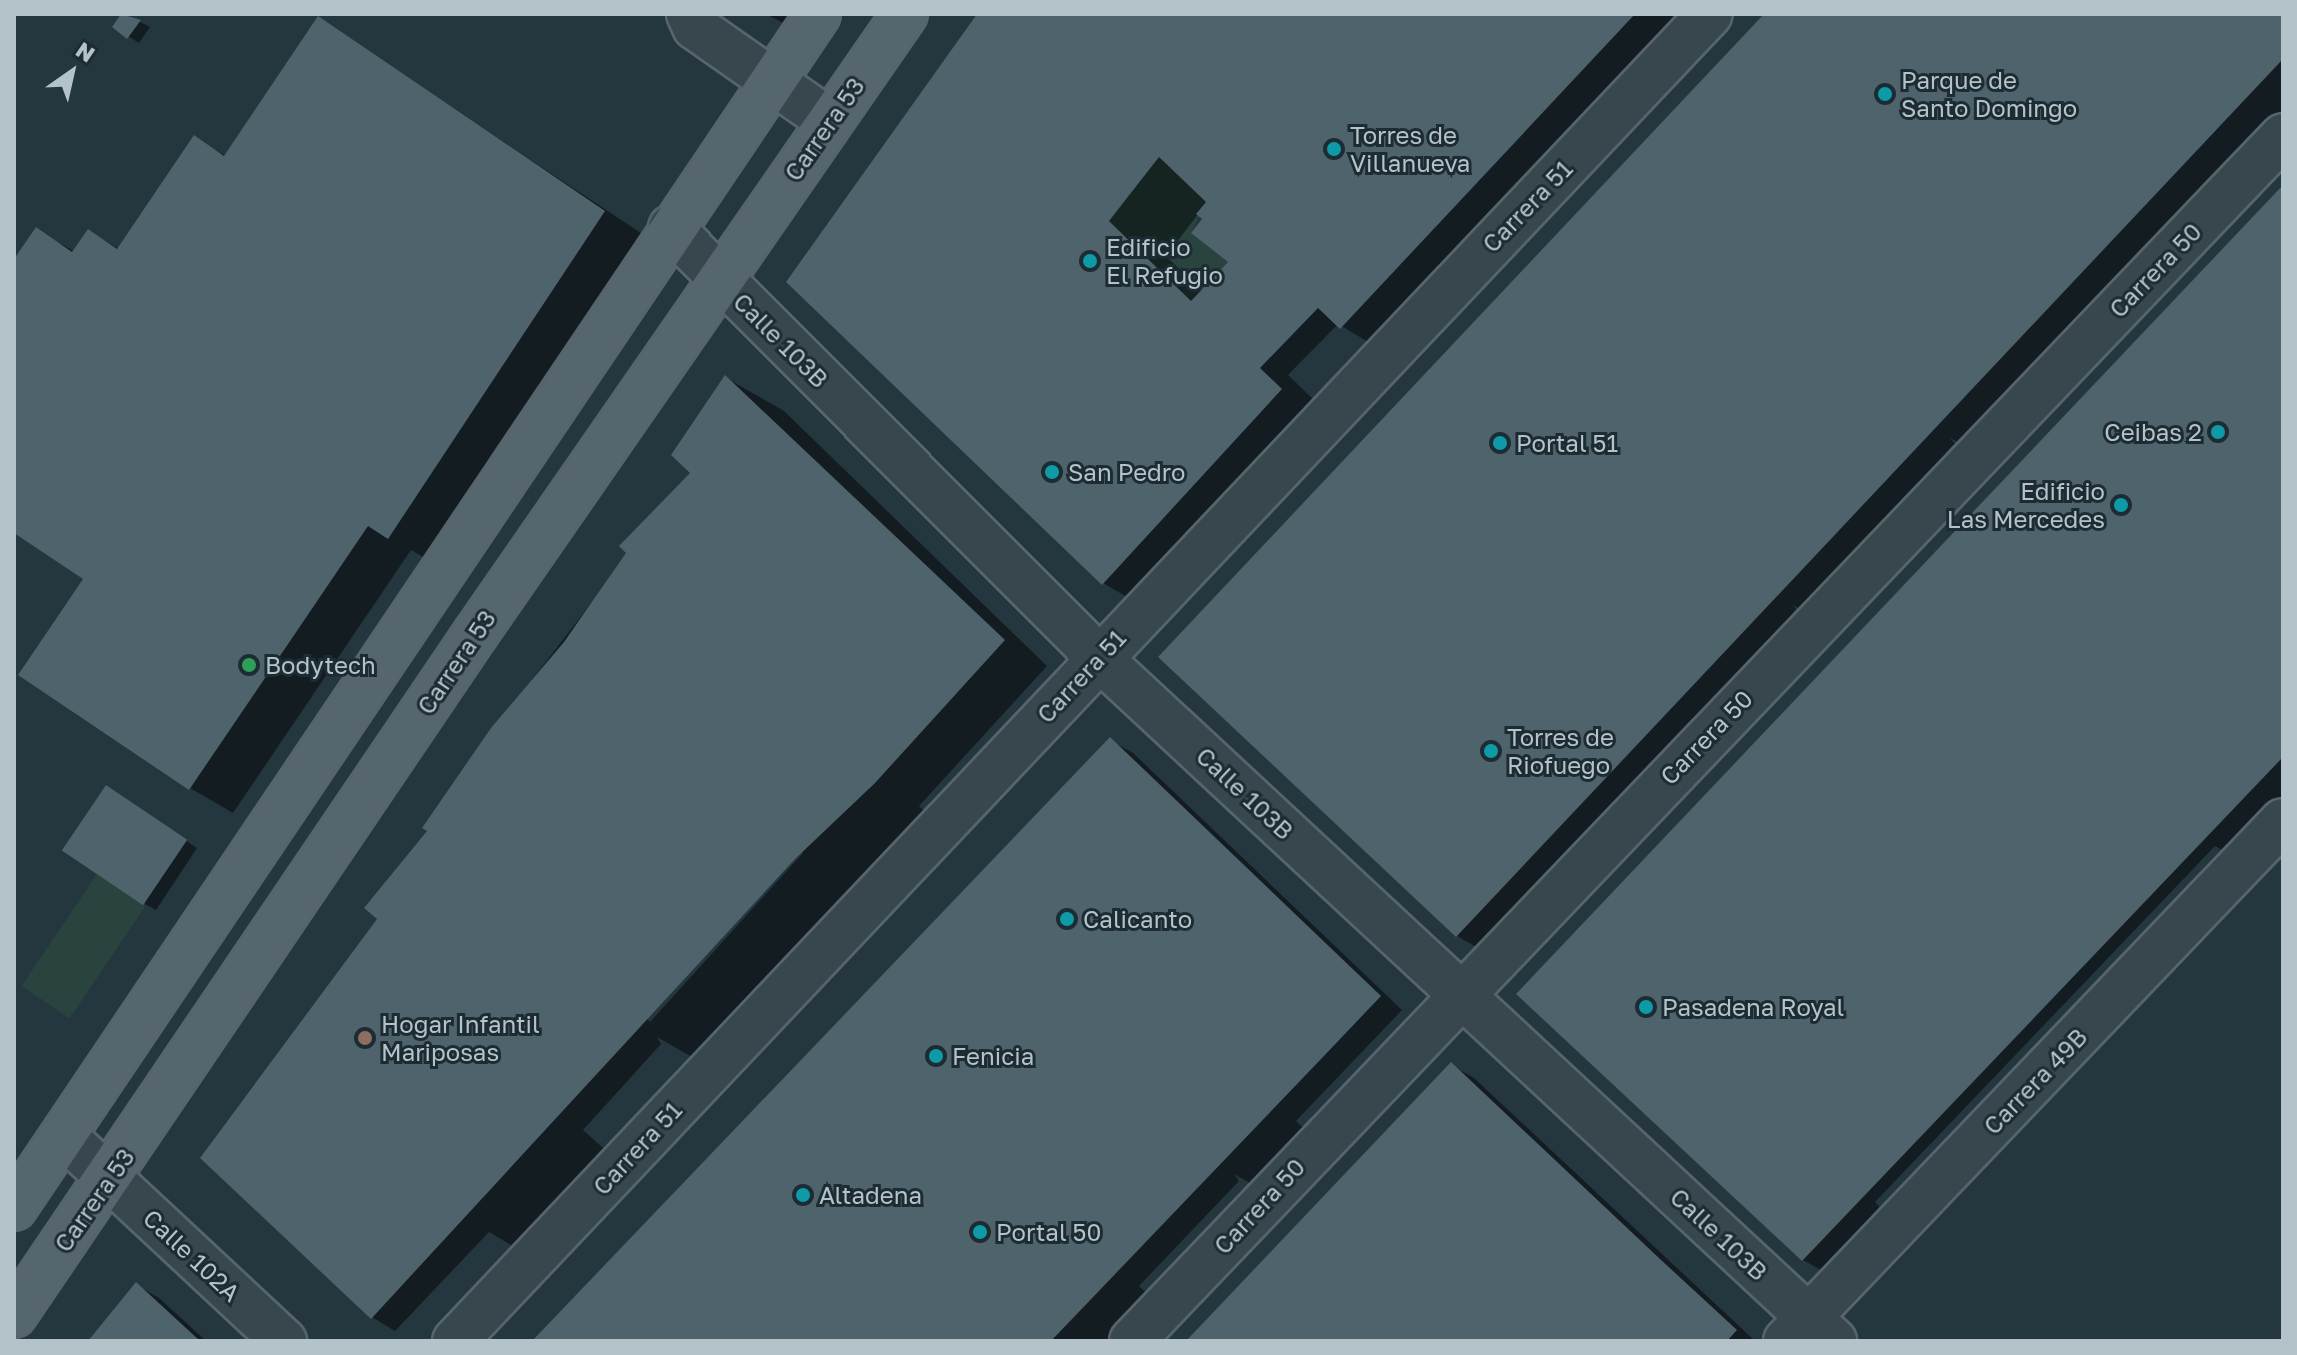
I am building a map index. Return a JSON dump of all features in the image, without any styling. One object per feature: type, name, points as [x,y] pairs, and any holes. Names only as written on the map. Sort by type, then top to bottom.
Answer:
[{"type":"main road","points":[[14,1208],[671,228],[818,14]]},
{"type":"main road","name":"Carrera 53","points":[[14,1315],[905,14]]},
{"type":"street","points":[[689,14],[695,27],[770,83],[829,121]]},
{"type":"street","name":"Carrera 51","points":[[455,1341],[1098,657],[1710,14]]},
{"type":"street","name":"Carrera 50","points":[[1132,1341],[1460,992],[2283,136]]},
{"type":"street","name":"Calle 103B","points":[[671,228],[1098,657],[1460,992],[1809,1333]]},
{"type":"street","name":"Carrera 49B","points":[[1809,1333],[2283,821]]},
{"type":"street","name":"Calle 102A","points":[[64,1136],[284,1341]]},
{"type":"green space","points":[[1159,157],[1206,202],[1191,233],[1228,262],[1191,301],[1109,221]]},
{"type":"green space","points":[[97,874],[145,906],[70,1018],[22,986]]},
{"type":"building","points":[[121,14],[141,20],[127,39],[112,27]]},
{"type":"building","points":[[977,14],[1635,14],[1340,329],[1318,308],[1260,368],[1282,389],[1102,585],[786,282]],"holes":[[[1159,157],[1206,202],[1196,214],[1202,219],[1191,233],[1228,262],[1191,301],[1109,221]]]},
{"type":"building","points":[[1764,14],[2283,14],[2283,59],[1456,937],[1158,657]]},
{"type":"building","points":[[318,16],[605,211],[388,539],[368,526],[189,790],[18,675],[83,579],[14,533],[14,259],[36,227],[72,252],[88,229],[117,249],[194,135],[224,156]]},
{"type":"building","points":[[2283,185],[2283,757],[1802,1261],[1516,994]]},
{"type":"building","points":[[725,375],[1005,640],[875,783],[795,859],[371,1319],[200,1158],[377,919],[364,908],[427,831],[422,828],[491,728],[564,642],[626,553],[619,546],[690,473],[671,455]]},
{"type":"building","points":[[1110,737],[1381,996],[1322,1058],[1051,1341],[532,1341]]},
{"type":"building","points":[[106,785],[187,840],[143,905],[62,850]]},
{"type":"building","points":[[1451,1062],[1737,1330],[1727,1341],[1186,1341]]},
{"type":"building","points":[[136,1282],[200,1341],[88,1341]]},
{"type":"place","name":"Parque de Santo Domingo","points":[[1885,94]]},
{"type":"place","name":"Torres de Villanueva","points":[[1334,149]]},
{"type":"place","name":"Edificio El Refugio","points":[[1090,261]]},
{"type":"place","name":"Ceibas 2","points":[[2218,432]]},
{"type":"place","name":"Portal 51","points":[[1500,443]]},
{"type":"place","name":"San Pedro","points":[[1052,472]]},
{"type":"place","name":"Edificio Las Mercedes","points":[[2121,505]]},
{"type":"place","name":"Bodytech","points":[[249,665]]},
{"type":"place","name":"Torres de Riofuego","points":[[1491,751]]},
{"type":"place","name":"Calicanto","points":[[1067,919]]},
{"type":"place","name":"Pasadena Royal","points":[[1646,1007]]},
{"type":"place","name":"Hogar Infantil Mariposas","points":[[365,1038]]},
{"type":"place","name":"Fenicia","points":[[936,1056]]},
{"type":"place","name":"Altadena","points":[[803,1195]]},
{"type":"place","name":"Portal 50","points":[[980,1232]]}]
